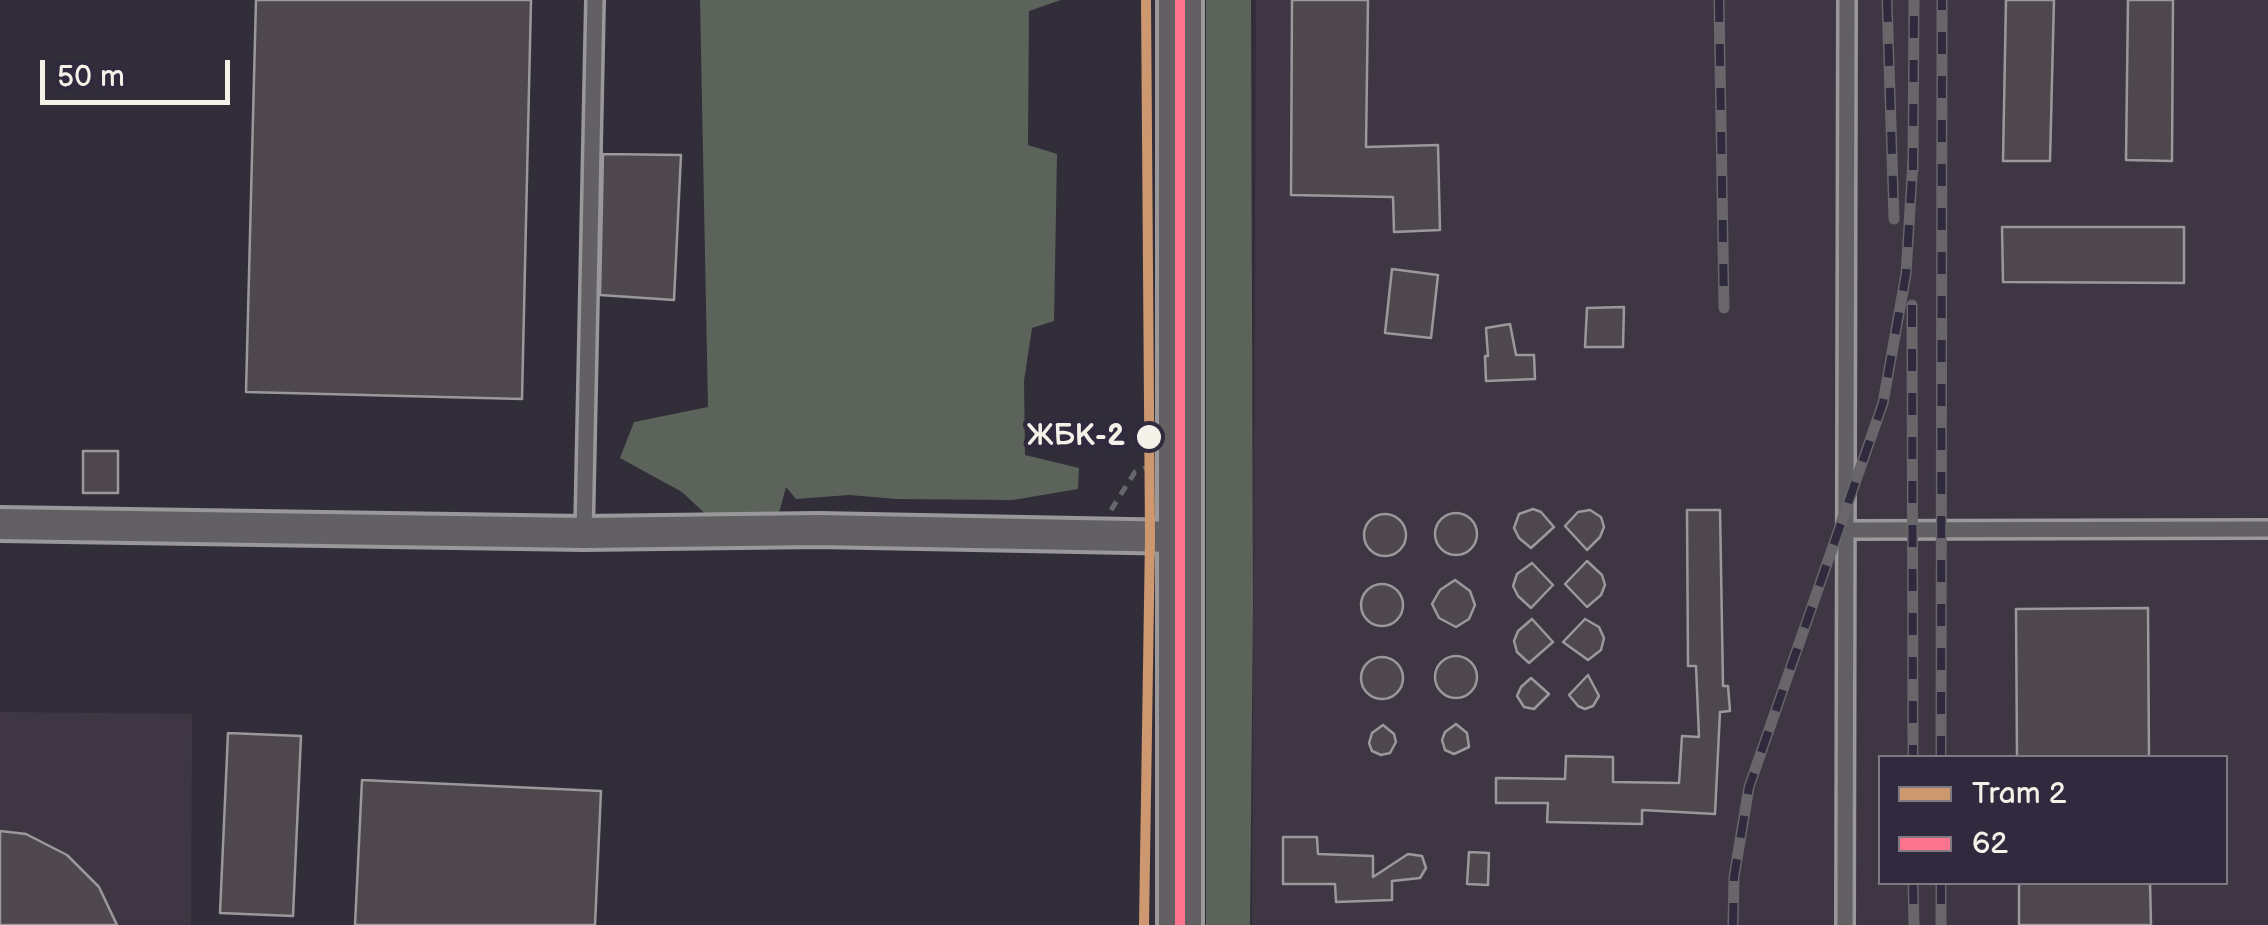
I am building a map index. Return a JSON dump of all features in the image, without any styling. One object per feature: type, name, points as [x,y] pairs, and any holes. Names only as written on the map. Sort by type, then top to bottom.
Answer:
[{"type":"street","points":[[1180,0],[1180,925]]},
{"type":"street","points":[[0,524],[584,534],[818,530],[1182,538]]},
{"type":"lane","points":[[584,534],[595,0]]},
{"type":"lane","points":[[1845,925],[1847,0]]},
{"type":"lane","points":[[1847,530],[2268,529]]},
{"type":"path","points":[[1096,536],[1134,472],[1157,463]]},
{"type":"shaded area","points":[[700,0],[1061,0],[1029,11],[1028,145],[1057,154],[1054,321],[1032,328],[1024,381],[1025,455],[1079,468],[1078,489],[1013,500],[849,495],[796,499],[786,487],[779,513],[712,520],[682,492],[620,458],[634,422],[708,407]]},
{"type":"shaded area","points":[[1206,0],[1251,0],[1250,925],[1206,925]]},
{"type":"shaded area","points":[[1256,0],[2268,0],[2268,925],[1252,925]]},
{"type":"shaded area","points":[[0,712],[192,714],[191,925],[0,925]]},
{"type":"building","points":[[256,0],[531,0],[522,399],[246,392]]},
{"type":"building","points":[[1292,0],[1368,0],[1366,147],[1438,145],[1440,230],[1394,232],[1393,197],[1291,195]]},
{"type":"building","points":[[2006,0],[2054,0],[2050,161],[2003,161]]},
{"type":"building","points":[[2128,0],[2173,0],[2172,161],[2126,160]]},
{"type":"building","points":[[603,154],[681,155],[674,300],[600,295]]},
{"type":"building","points":[[2002,227],[2184,227],[2184,283],[2003,282]]},
{"type":"building","points":[[1392,269],[1438,275],[1431,338],[1385,333]]},
{"type":"building","points":[[1624,307],[1623,347],[1585,347],[1587,308]]},
{"type":"building","points":[[1510,324],[1516,355],[1534,355],[1535,379],[1486,381],[1486,328]]},
{"type":"building","points":[[83,451],[118,451],[118,493],[83,493]]},
{"type":"building","points":[[1533,509],[1554,527],[1531,548],[1514,528],[1519,514]]},
{"type":"building","points":[[1590,510],[1601,517],[1604,527],[1587,550],[1565,526],[1578,512]]},
{"type":"building","points":[[1687,510],[1720,510],[1723,686],[1728,686],[1730,711],[1720,712],[1715,814],[1642,810],[1642,824],[1547,822],[1548,803],[1496,803],[1496,778],[1565,779],[1566,756],[1613,757],[1613,782],[1679,783],[1682,736],[1699,737],[1696,666],[1688,666]]},
{"type":"building","points":[[1456,513],[1471,519],[1477,534],[1471,549],[1456,555],[1441,549],[1435,534],[1441,519]]},
{"type":"building","points":[[1385,514],[1400,520],[1406,535],[1400,550],[1385,556],[1370,550],[1364,535],[1370,520]]},
{"type":"building","points":[[1587,561],[1602,575],[1605,585],[1601,595],[1587,607],[1565,584]]},
{"type":"building","points":[[1532,563],[1553,585],[1531,608],[1513,586],[1517,574]]},
{"type":"building","points":[[1455,580],[1470,591],[1475,605],[1469,619],[1456,627],[1439,618],[1432,604],[1440,590]]},
{"type":"building","points":[[1382,584],[1397,590],[1403,605],[1397,620],[1382,626],[1367,620],[1361,605],[1367,590]]},
{"type":"building","points":[[2148,608],[2149,755],[2017,755],[2016,609]]},
{"type":"building","points":[[1532,619],[1553,642],[1529,663],[1517,652],[1514,641],[1518,631]]},
{"type":"building","points":[[1585,619],[1599,627],[1604,638],[1601,650],[1588,660],[1563,642]]},
{"type":"building","points":[[1456,656],[1471,662],[1477,677],[1471,692],[1456,698],[1441,692],[1435,677],[1441,662]]},
{"type":"building","points":[[1382,657],[1397,663],[1403,678],[1397,693],[1382,699],[1367,693],[1361,678],[1367,663]]},
{"type":"building","points":[[1588,675],[1599,696],[1593,706],[1585,709],[1569,695]]},
{"type":"building","points":[[1531,678],[1549,694],[1534,709],[1524,707],[1517,696]]},
{"type":"building","points":[[1456,724],[1467,733],[1469,747],[1454,754],[1445,750],[1442,740],[1445,732]]},
{"type":"building","points":[[1383,725],[1394,734],[1396,742],[1390,753],[1381,755],[1372,751],[1369,743],[1372,733]]},
{"type":"building","points":[[228,733],[301,736],[293,916],[220,913]]},
{"type":"building","points":[[362,780],[601,791],[595,925],[355,925]]},
{"type":"building","points":[[0,831],[26,834],[67,855],[99,887],[117,925],[0,925]]},
{"type":"building","points":[[1283,837],[1317,837],[1318,854],[1373,856],[1373,877],[1408,854],[1422,856],[1426,868],[1420,878],[1392,881],[1392,900],[1336,902],[1335,884],[1283,884]]},
{"type":"building","points":[[1469,852],[1489,853],[1488,885],[1467,884]]},
{"type":"building","points":[[2019,885],[2150,885],[2151,925],[2019,925]]},
{"type":"railway","points":[[1719,0],[1724,308]]},
{"type":"railway","points":[[1887,0],[1894,219]]},
{"type":"railway","points":[[1913,170],[1914,0]]},
{"type":"railway","points":[[1941,755],[1942,0]]},
{"type":"railway","points":[[1733,925],[1734,877],[1749,787],[1883,403],[1906,274],[1913,160]]},
{"type":"railway","points":[[1912,305],[1913,755]]},
{"type":"railway","points":[[1913,885],[1914,925]]},
{"type":"railway","points":[[1941,885],[1941,925]]},
{"type":"tram line","name":"2","points":[[1144,925],[1150,537],[1146,0]]},
{"type":"transit line","name":"62","points":[[1180,0],[1180,925]]},
{"type":"place","name":"ЖБК-2","points":[[1149,437]]}]
